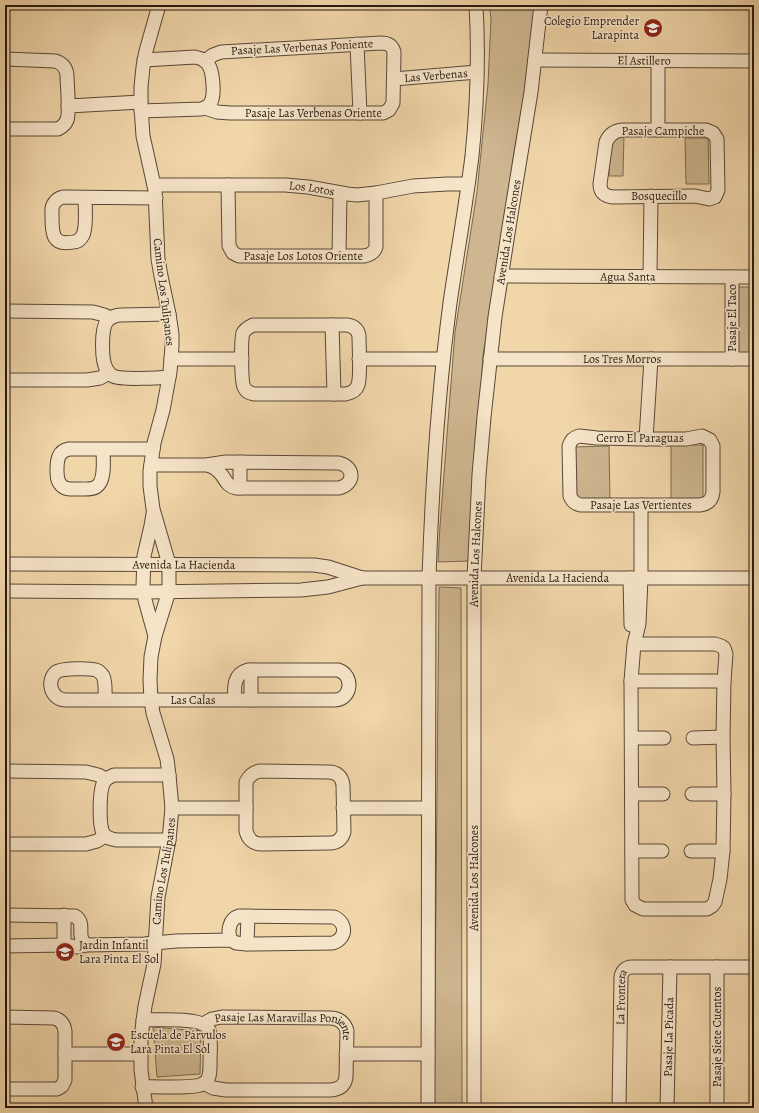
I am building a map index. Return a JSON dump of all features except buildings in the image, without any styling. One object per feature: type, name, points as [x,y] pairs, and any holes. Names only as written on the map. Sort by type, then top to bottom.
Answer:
[{"type":"street","name":"Camino Los Tulipanes","points":[[146,1108],[142,1087],[140,1054],[143,1020],[153,973],[158,897],[169,840],[172,808],[167,759],[153,714],[150,668],[156,619],[169,591],[169,564],[153,509],[150,486],[150,465],[169,377],[172,334],[158,259],[155,192],[143,136],[141,106],[141,87],[144,60],[159,5]]},
{"type":"street","points":[[428,1108],[429,578],[435,456],[443,359],[468,184],[474,128],[477,72],[476,5]]},
{"type":"street","name":"Avenida Los Halcones","points":[[474,1108],[474,578],[479,475],[490,359],[501,276],[526,125],[541,5]]},
{"type":"street","name":"Pasaje Las Verbenas Poniente","points":[[205,61],[212,55],[221,52],[384,43],[390,45],[394,52],[394,79]]},
{"type":"street","points":[[357,44],[360,113]]},
{"type":"street","points":[[68,106],[141,106],[197,110],[205,108],[212,99],[213,85],[210,68],[205,61],[195,57],[144,60]]},
{"type":"street","points":[[5,60],[55,61],[62,64],[65,67],[67,75],[68,106],[68,116],[66,122],[58,129],[5,129]]},
{"type":"street","name":"El Astillero","points":[[535,60],[754,61]]},
{"type":"street","points":[[658,61],[658,130]]},
{"type":"street","name":"Las Verbenas","points":[[394,79],[477,72]]},
{"type":"street","name":"Pasaje Las Verbenas Oriente","points":[[205,108],[217,112],[230,113],[387,112],[393,103],[394,79]]},
{"type":"street","name":"Pasaje Campiche","points":[[608,195],[601,191],[600,184],[606,142],[612,133],[618,131],[706,130],[713,133],[717,140],[718,190],[715,197]]},
{"type":"street","name":"Los Lotos","points":[[85,198],[228,185],[297,185],[357,195],[413,186],[468,184]]},
{"type":"street","name":"Pasaje Los Lotos Oriente","points":[[228,185],[229,246],[233,253],[239,256],[370,255],[376,247],[376,193]]},
{"type":"street","points":[[340,193],[340,256]]},
{"type":"street","name":"Bosquecillo","points":[[608,195],[695,196],[709,199],[715,197]]},
{"type":"street","points":[[650,196],[650,277]]},
{"type":"street","name":"Agua Santa","points":[[501,276],[754,277]]},
{"type":"street","name":"Pasaje El Taco","points":[[732,277],[732,359]]},
{"type":"street","points":[[5,311],[93,312],[110,318]]},
{"type":"street","points":[[169,314],[121,314],[113,316],[105,325],[103,337],[105,366],[113,376],[123,378],[169,377]]},
{"type":"street","points":[[257,325],[350,326],[357,331],[359,336],[359,359],[359,383],[353,392],[349,393],[251,394],[246,391],[243,386],[242,337],[244,332],[250,327],[257,325]]},
{"type":"street","points":[[332,325],[334,394]]},
{"type":"street","points":[[171,359],[242,359]]},
{"type":"street","points":[[359,359],[443,359]]},
{"type":"street","name":"Los Tres Morros","points":[[490,359],[754,359]]},
{"type":"street","points":[[646,439],[651,359]]},
{"type":"street","points":[[5,380],[94,379],[100,378],[109,372]]},
{"type":"street","name":"Cerro El Paraguas","points":[[572,501],[569,492],[569,450],[571,440],[573,438],[579,436],[597,438],[686,439],[702,436],[710,440],[713,446],[713,485],[712,496],[709,502]]},
{"type":"street","points":[[103,449],[153,449]]},
{"type":"street","points":[[150,465],[206,465],[214,468],[223,468],[240,462],[339,463],[348,467],[351,475],[348,483],[339,488],[232,488],[225,482],[223,468]]},
{"type":"street","points":[[240,462],[240,488]]},
{"type":"street","name":"Pasaje Las Vertientes","points":[[572,501],[581,505],[700,506],[709,502]]},
{"type":"street","points":[[634,644],[718,644],[724,648],[726,654],[723,738],[723,851],[720,879],[715,902],[710,908],[643,909],[635,905],[632,897],[632,681],[634,644],[631,622],[636,578],[641,505]]},
{"type":"street","name":"Camino Los Tulipanes","points":[[153,509],[143,564],[144,592],[156,619]]},
{"type":"street","name":"Avenida La Hacienda","points":[[5,564],[314,565],[328,567],[362,578]]},
{"type":"street","name":"Avenida La Hacienda","points":[[5,591],[144,592],[310,590],[336,586],[362,578],[754,578]]},
{"type":"street","points":[[235,700],[236,679],[241,673],[251,670],[251,700]]},
{"type":"street","name":"Las Calas","points":[[105,700],[339,700],[347,694],[349,684],[346,675],[342,671],[338,670],[251,670]]},
{"type":"street","points":[[632,681],[724,681]]},
{"type":"street","points":[[632,738],[664,738]]},
{"type":"street","points":[[693,738],[723,738]]},
{"type":"street","points":[[260,771],[336,773],[343,782],[343,835],[337,842],[330,843],[258,844],[251,841],[246,831],[246,808],[246,786],[248,779],[253,773],[260,771]]},
{"type":"street","points":[[5,772],[86,772],[98,774],[106,779]]},
{"type":"street","points":[[169,775],[114,775],[106,779],[102,787],[101,809],[102,829],[105,836],[112,840],[169,840]]},
{"type":"street","points":[[632,794],[662,794]]},
{"type":"street","points":[[692,794],[724,794]]},
{"type":"street","points":[[172,808],[246,808]]},
{"type":"street","points":[[343,808],[428,808]]},
{"type":"street","points":[[5,844],[86,844],[97,841],[105,836]]},
{"type":"street","points":[[632,851],[662,851]]},
{"type":"street","points":[[691,851],[723,851]]},
{"type":"street","points":[[5,915],[75,916],[81,924],[83,942]]},
{"type":"street","points":[[64,915],[64,945]]},
{"type":"street","points":[[247,944],[248,916]]},
{"type":"street","points":[[5,946],[64,945],[83,942],[144,944],[176,941],[231,940],[236,943],[247,944],[333,943],[340,940],[343,930],[340,921],[334,917],[236,917],[231,921],[229,936],[231,940]]},
{"type":"street","name":"La Frontera","points":[[619,1108],[622,974],[625,970],[629,967],[754,967]]},
{"type":"street","name":"Pasaje La Picada","points":[[668,1108],[670,967]]},
{"type":"street","name":"Pasaje Siete Cuentos","points":[[717,967],[717,1108]]},
{"type":"street","points":[[5,1017],[58,1019],[63,1024],[66,1031],[65,1080],[60,1088],[5,1089]]},
{"type":"street","name":"Pasaje Las Maravillas Poniente","points":[[203,1024],[212,1019],[222,1018],[334,1018],[342,1021],[347,1031],[346,1080],[342,1086],[335,1090],[219,1090],[204,1084]]},
{"type":"street","points":[[142,1087],[192,1086],[204,1084],[210,1070],[209,1029],[203,1024],[183,1020],[143,1020]]},
{"type":"street","points":[[65,1054],[140,1054]]},
{"type":"street","points":[[346,1054],[428,1054]]},
{"type":"shaded area","points":[[489,5],[535,5],[531,57],[515,147],[483,356],[470,561],[438,562],[455,332],[477,192],[488,84],[491,18]]},
{"type":"shaded area","points":[[624,135],[623,176],[609,176],[610,143],[616,136]]},
{"type":"shaded area","points":[[685,138],[708,138],[709,184],[686,184]]},
{"type":"shaded area","points":[[737,287],[754,287],[754,354],[738,354]]},
{"type":"shaded area","points":[[671,445],[703,445],[703,500],[671,500]]},
{"type":"shaded area","points":[[609,446],[610,500],[575,501],[574,447]]},
{"type":"shaded area","points":[[439,587],[461,588],[462,1108],[434,1108]]},
{"type":"shaded area","points":[[153,1027],[201,1031],[200,1074],[157,1077]]},
{"type":"place","name":"Colegio Emprender Larapinta","points":[[653,28]]},
{"type":"place","name":"Jardin Infantil Lara Pinta El Sol","points":[[65,952]]},
{"type":"place","name":"Escuela de Párvulos Lara Pinta El Sol","points":[[116,1042]]}]
